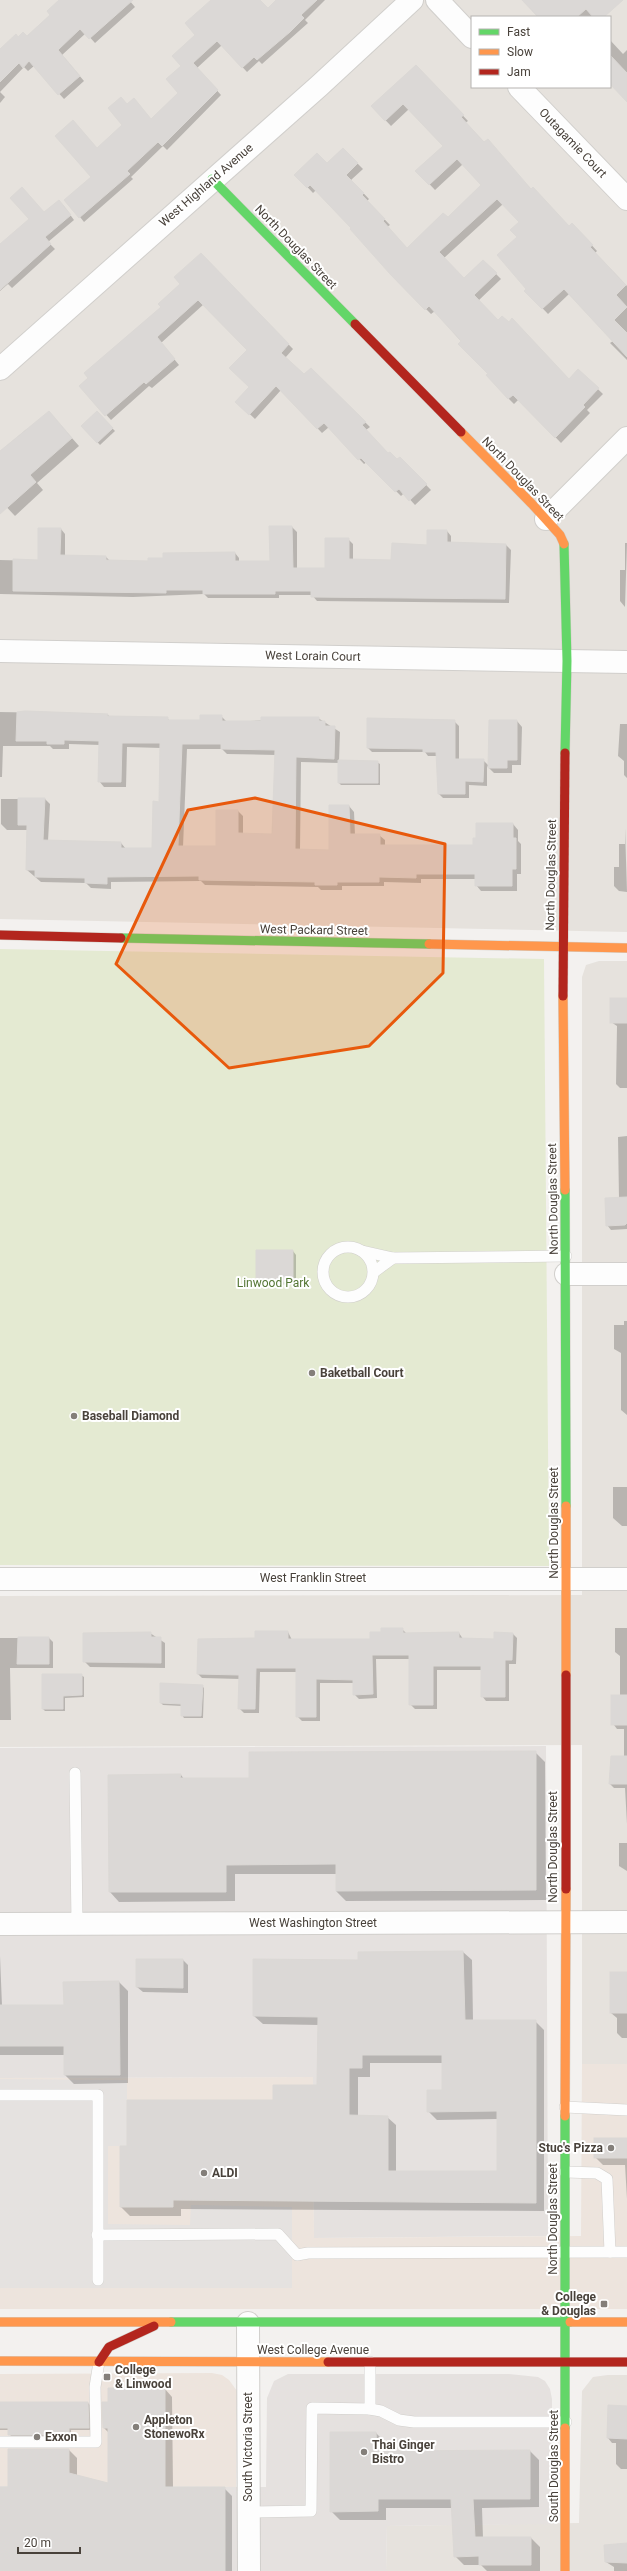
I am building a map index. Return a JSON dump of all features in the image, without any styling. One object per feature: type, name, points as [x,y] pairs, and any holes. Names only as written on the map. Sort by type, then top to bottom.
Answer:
[{"type":"street","name":"West Highland Avenue","points":[[0,368],[412,0]]},
{"type":"street","points":[[437,0],[471,36]]},
{"type":"street","name":"Outagamie Court","points":[[520,88],[627,199]]},
{"type":"street","name":"North Douglas Street","points":[[212,179],[546,518],[560,535],[566,547],[568,559],[562,947],[566,1265],[565,2362]]},
{"type":"street","points":[[546,518],[627,438]]},
{"type":"street","name":"West Lorain Court","points":[[0,651],[627,662]]},
{"type":"street","name":"West Packard Street","points":[[0,936],[627,948]]},
{"type":"street","points":[[566,1265],[627,1274]]},
{"type":"street","name":"West Franklin Street","points":[[0,1579],[627,1580]]},
{"type":"street","name":"West Washington Street","points":[[0,1924],[627,1922]]},
{"type":"street","points":[[0,2322],[627,2322]]},
{"type":"street","points":[[99,2362],[108,2347],[163,2323]]},
{"type":"street","name":"South Victoria Street","points":[[248,2323],[249,2571]]},
{"type":"street","name":"West College Avenue","points":[[0,2361],[627,2362]]},
{"type":"street","name":"South Douglas Street","points":[[565,2362],[565,2571]]},
{"type":"lane","points":[[394,1258],[374,1272],[368,1288],[354,1297],[338,1296],[326,1285],[323,1268],[330,1254],[346,1247],[394,1258],[566,1265]]},
{"type":"lane","points":[[362,1251],[370,1260],[374,1272]]},
{"type":"lane","points":[[75,1773],[77,1924]]},
{"type":"lane","points":[[0,2095],[98,2095],[98,2280]]},
{"type":"lane","points":[[565,2107],[627,2110]]},
{"type":"lane","points":[[565,2172],[597,2173],[607,2179],[610,2252]]},
{"type":"lane","points":[[97,2235],[278,2234],[297,2255],[308,2253],[627,2252]]},
{"type":"lane","points":[[0,2442],[96,2442],[95,2388],[99,2362]]},
{"type":"lane","points":[[370,2362],[370,2409]]},
{"type":"lane","points":[[248,2512],[311,2511],[312,2408],[370,2409],[381,2411],[399,2420],[414,2422],[566,2422]]},
{"type":"highlighted area","points":[[255,798],[445,844],[443,973],[369,1046],[229,1068],[116,964],[188,810]]},
{"type":"shaded area","points":[[0,0],[627,0],[627,932],[0,919]]},
{"type":"shaded area","points":[[599,961],[627,961],[627,2064],[582,2064],[582,1745],[0,1747],[0,1596],[582,1595],[582,977],[586,965]]},
{"type":"shaded area","points":[[546,1746],[548,2236],[314,2238],[313,2077],[0,2078],[0,1748]]},
{"type":"shaded area","points":[[582,2064],[627,2064],[627,2309],[0,2309],[0,2078],[313,2077],[314,2238],[581,2236]]},
{"type":"shaded area","points":[[0,2079],[127,2080],[127,2146],[108,2146],[108,2224],[190,2225],[191,2205],[292,2207],[292,2288],[0,2288]]},
{"type":"shaded area","points":[[212,2373],[222,2375],[229,2380],[237,2391],[236,2487],[0,2486],[0,2374]]},
{"type":"shaded area","points":[[288,2374],[509,2374],[538,2377],[545,2381],[550,2389],[552,2399],[552,2524],[387,2526],[386,2571],[0,2571],[0,2486],[266,2487],[267,2398],[274,2381]]},
{"type":"shaded area","points":[[627,2375],[627,2571],[386,2571],[387,2526],[579,2523],[582,2391],[593,2377]]},
{"type":"green space","name":"Linwood Park","points":[[0,949],[544,959],[549,1566],[0,1565]]},
{"type":"building","points":[[59,0],[133,0],[89,39],[80,29],[58,50],[80,76],[58,95],[29,61],[23,68],[19,63],[0,82],[0,49],[16,34],[18,37],[23,32],[27,36],[50,15],[47,11]]},
{"type":"building","points":[[211,0],[260,0],[268,8],[276,0],[317,0],[301,15],[304,18],[290,32],[257,60],[254,57],[242,68],[217,41],[193,63],[218,90],[162,146],[158,142],[127,171],[130,174],[79,218],[64,200],[91,177],[55,136],[73,120],[97,148],[122,125],[108,108],[121,97],[127,104],[134,98],[151,119],[178,93],[166,79],[181,66],[172,56],[195,35],[185,23]]},
{"type":"building","points":[[522,0],[623,0],[605,16],[592,16],[586,9],[578,16],[537,16]]},
{"type":"building","points":[[611,56],[627,73],[627,102],[611,85]]},
{"type":"building","points":[[416,65],[464,115],[461,117],[484,142],[488,139],[531,189],[533,187],[569,226],[572,223],[593,245],[590,247],[626,285],[616,295],[627,307],[614,320],[627,333],[627,357],[564,289],[542,309],[524,291],[526,289],[497,255],[517,237],[510,230],[519,222],[497,199],[439,252],[464,278],[483,260],[497,273],[474,295],[498,320],[502,316],[509,322],[512,318],[569,379],[578,369],[599,388],[583,405],[585,407],[555,438],[513,395],[508,399],[486,375],[488,374],[458,344],[461,341],[429,306],[425,310],[390,274],[350,229],[351,228],[310,185],[307,188],[294,175],[317,153],[327,163],[343,148],[358,163],[346,175],[364,193],[362,195],[385,219],[383,221],[407,248],[443,213],[448,217],[481,185],[457,159],[429,185],[415,171],[443,146],[403,104],[385,121],[371,106]]},
{"type":"building","points":[[22,187],[44,212],[59,200],[71,215],[45,237],[51,244],[0,290],[0,244],[29,219],[10,198]]},
{"type":"building","points":[[201,253],[289,344],[281,353],[304,374],[311,368],[366,422],[362,425],[388,453],[390,452],[397,459],[400,457],[427,484],[409,501],[399,489],[395,492],[361,458],[358,460],[324,423],[317,429],[276,386],[249,415],[235,402],[249,387],[229,368],[247,350],[198,300],[157,337],[175,359],[146,384],[144,382],[105,416],[79,386],[88,378],[84,373],[161,307],[158,304],[180,284],[174,277]]},
{"type":"building","points":[[49,411],[72,438],[30,475],[36,482],[0,514],[0,451]]},
{"type":"building","points":[[97,411],[113,428],[97,443],[81,426]]},
{"type":"building","points":[[269,526],[292,526],[293,568],[325,568],[325,538],[349,538],[349,559],[391,560],[392,543],[427,545],[427,530],[447,530],[447,542],[506,544],[505,599],[311,597],[311,591],[275,591],[275,594],[203,594],[203,590],[166,590],[166,593],[13,591],[13,559],[38,560],[38,528],[61,528],[60,555],[106,556],[106,560],[148,561],[148,558],[163,558],[163,553],[235,552],[235,561],[270,561]]},
{"type":"building","points":[[25,711],[108,714],[107,716],[168,717],[168,720],[200,720],[200,715],[222,715],[222,721],[261,721],[261,717],[319,717],[319,721],[325,721],[325,726],[335,726],[334,759],[296,757],[295,849],[329,850],[329,805],[349,805],[350,834],[380,834],[380,845],[473,845],[473,838],[476,838],[476,823],[513,823],[513,838],[516,838],[516,869],[512,869],[512,886],[475,886],[475,874],[416,874],[416,878],[379,877],[379,882],[337,882],[337,885],[315,885],[315,882],[199,880],[199,876],[107,877],[107,884],[85,883],[85,878],[35,877],[35,870],[26,870],[27,825],[18,825],[18,798],[45,798],[43,840],[121,842],[121,848],[152,848],[153,801],[159,802],[160,743],[122,743],[121,782],[98,782],[99,741],[64,740],[64,744],[47,744],[47,741],[16,741],[17,712]],"holes":[[[182,744],[221,744],[221,749],[275,750],[272,834],[238,833],[238,810],[216,810],[216,846],[178,846]]]},
{"type":"building","points":[[367,718],[455,720],[455,759],[484,759],[483,782],[465,781],[465,794],[438,794],[436,752],[423,752],[423,749],[367,748]]},
{"type":"building","points":[[489,720],[517,720],[517,760],[507,760],[507,768],[488,768]]},
{"type":"building","points":[[338,760],[378,761],[378,783],[338,783]]},
{"type":"building","points":[[610,998],[627,998],[627,1023],[610,1023]]},
{"type":"building","points":[[627,1197],[627,1223],[625,1225],[606,1226],[605,1198]]},
{"type":"building","points":[[256,1250],[293,1250],[293,1282],[256,1281]]},
{"type":"building","points":[[381,1628],[403,1628],[403,1633],[459,1632],[459,1638],[494,1639],[494,1632],[513,1633],[512,1660],[505,1660],[505,1697],[481,1697],[481,1666],[433,1666],[433,1705],[409,1705],[409,1655],[372,1655],[373,1694],[353,1695],[353,1680],[316,1679],[316,1717],[296,1717],[296,1668],[256,1668],[255,1709],[238,1709],[239,1675],[197,1674],[198,1639],[255,1638],[255,1631],[288,1631],[288,1639],[370,1639],[370,1632],[381,1632]]},
{"type":"building","points":[[151,1632],[151,1637],[161,1637],[161,1663],[83,1662],[83,1633]]},
{"type":"building","points":[[18,1637],[49,1637],[49,1664],[17,1664]]},
{"type":"building","points":[[42,1674],[82,1674],[82,1695],[63,1696],[63,1709],[42,1709]]},
{"type":"building","points":[[160,1683],[203,1685],[201,1716],[181,1716],[181,1704],[160,1703]]},
{"type":"building","points":[[611,1695],[627,1695],[627,1725],[611,1725]]},
{"type":"building","points":[[536,1751],[536,1890],[336,1891],[336,1864],[226,1865],[226,1892],[109,1892],[108,1775],[181,1774],[180,1778],[249,1778],[249,1752]]},
{"type":"building","points":[[611,1756],[627,1756],[627,1784],[609,1784]]},
{"type":"building","points":[[463,1951],[465,2020],[536,2020],[536,2203],[173,2200],[173,2207],[120,2207],[120,2146],[127,2146],[127,2100],[273,2100],[273,2085],[317,2085],[318,2017],[253,2016],[253,1959],[358,1960],[358,1952]],"holes":[[[362,2055],[442,2055],[442,2090],[427,2090],[427,2112],[497,2111],[497,2171],[388,2171],[388,2116],[349,2115],[349,2068],[362,2068]]]},
{"type":"building","points":[[136,1959],[183,1959],[183,1988],[136,1987]]},
{"type":"building","points":[[610,1972],[627,1972],[627,2013],[610,2013]]},
{"type":"building","points":[[119,1981],[120,2075],[64,2075],[64,2046],[0,2046],[0,2005],[64,2005],[63,1982]]},
{"type":"building","name":"Stuc's Pizza","points":[[594,2138],[627,2138],[627,2158],[594,2158]]},
{"type":"building","points":[[108,2388],[165,2388],[165,2487],[225,2487],[225,2571],[0,2571],[0,2487],[8,2487],[8,2449],[69,2449],[69,2473],[108,2483],[108,2428],[103,2428],[102,2402],[108,2402]]},
{"type":"building","points":[[0,2402],[88,2402],[89,2428],[69,2428],[69,2435],[8,2435],[8,2428],[0,2428]]},
{"type":"building","points":[[608,2405],[627,2406],[627,2439],[607,2438]]},
{"type":"building","points":[[330,2432],[376,2432],[377,2451],[530,2450],[530,2499],[473,2499],[475,2537],[531,2537],[531,2565],[479,2565],[479,2556],[454,2557],[451,2499],[378,2499],[378,2511],[330,2512]]},
{"type":"building","points":[[627,2543],[627,2563],[605,2562],[604,2545]]},
{"type":"traffic: fast","points":[[212,179],[355,324]]},
{"type":"traffic: fast","points":[[564,544],[567,661],[565,753]]},
{"type":"traffic: fast","points":[[121,938],[429,944]]},
{"type":"traffic: fast","points":[[565,1190],[566,1506]]},
{"type":"traffic: fast","points":[[565,2116],[565,2428]]},
{"type":"traffic: fast","points":[[171,2322],[570,2322]]},
{"type":"traffic: slow","points":[[461,432],[532,504],[560,535],[564,544]]},
{"type":"traffic: slow","points":[[429,944],[627,948]]},
{"type":"traffic: slow","points":[[563,996],[565,1190]]},
{"type":"traffic: slow","points":[[566,1506],[566,1675]]},
{"type":"traffic: slow","points":[[565,2116],[566,1889]]},
{"type":"traffic: slow","points":[[0,2322],[171,2322]]},
{"type":"traffic: slow","points":[[570,2322],[627,2322]]},
{"type":"traffic: slow","points":[[0,2361],[328,2362]]},
{"type":"traffic: slow","points":[[565,2428],[565,2571]]},
{"type":"traffic: jam","points":[[355,324],[461,432]]},
{"type":"traffic: jam","points":[[563,996],[565,753]]},
{"type":"traffic: jam","points":[[0,935],[121,938]]},
{"type":"traffic: jam","points":[[566,1675],[566,1889]]},
{"type":"traffic: jam","points":[[99,2362],[109,2347],[154,2326]]},
{"type":"traffic: jam","points":[[328,2362],[627,2362]]},
{"type":"place","name":"Baketball Court","points":[[312,1373]]},
{"type":"place","name":"Baseball Diamond","points":[[74,1416]]},
{"type":"place","name":"Stuc's Pizza","points":[[611,2148]]},
{"type":"place","name":"ALDI","points":[[204,2173]]},
{"type":"place","name":"College & Douglas","points":[[604,2304]]},
{"type":"place","name":"College & Linwood","points":[[107,2377]]},
{"type":"place","name":"Appleton StonewoRx","points":[[136,2427]]},
{"type":"place","name":"Exxon","points":[[37,2437]]},
{"type":"place","name":"Thai Ginger Bistro","points":[[364,2452]]}]
